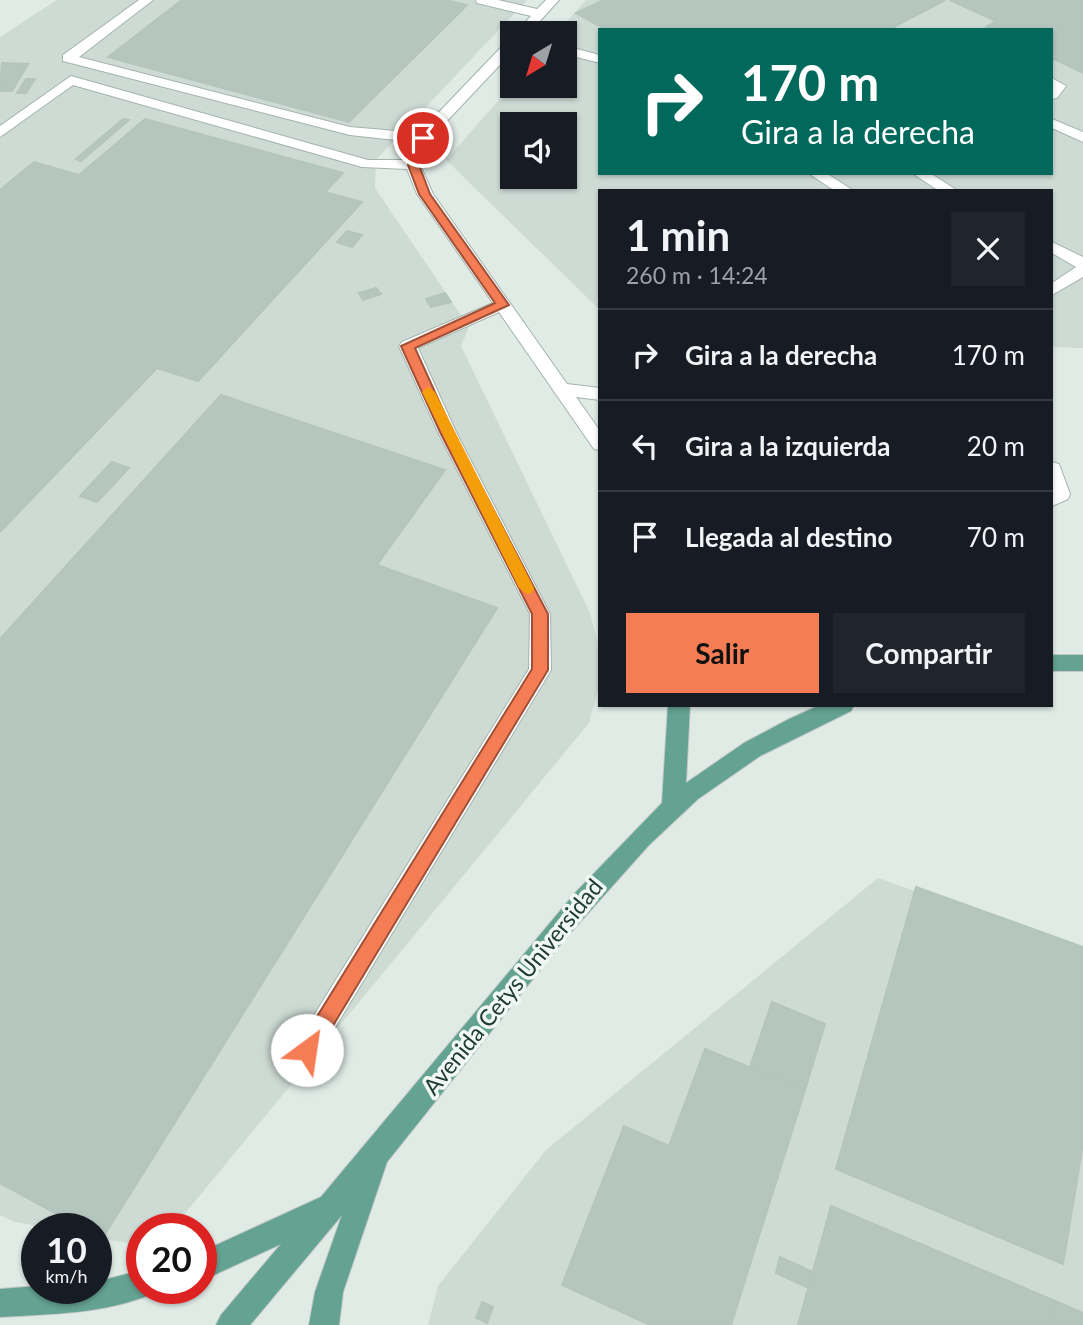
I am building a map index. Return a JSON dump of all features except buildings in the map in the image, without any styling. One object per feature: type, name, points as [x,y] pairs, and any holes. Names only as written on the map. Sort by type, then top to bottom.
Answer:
[{"type":"main road","points":[[1053,663],[1083,663]]},
{"type":"main road","points":[[673,807],[678,707]]},
{"type":"main road","name":"Avenida Cetys Universidad","points":[[230,1325],[378,1152],[598,881],[673,807],[728,765],[797,724],[838,707]]},
{"type":"main road","points":[[324,1325],[329,1292],[378,1152]]},
{"type":"main road","points":[[217,1260],[332,1206]]},
{"type":"main road","points":[[0,1303],[98,1296],[126,1288]]},
{"type":"lane","points":[[147,0],[68,58],[350,131],[423,138]]},
{"type":"lane","points":[[482,0],[540,14]]},
{"type":"lane","points":[[533,21],[554,0]]},
{"type":"lane","points":[[578,53],[598,58]]},
{"type":"lane","points":[[500,57],[423,138],[413,165],[425,194],[598,441]]},
{"type":"lane","points":[[0,133],[71,80],[367,164],[413,165]]},
{"type":"lane","points":[[1053,123],[1083,138]]},
{"type":"lane","points":[[923,175],[947,189]]},
{"type":"lane","points":[[822,177],[843,189]]},
{"type":"lane","points":[[1053,248],[1083,264]]},
{"type":"lane","points":[[1053,289],[1083,271]]},
{"type":"lane","points":[[307,1050],[540,670],[540,614],[447,432],[408,346],[502,305]]},
{"type":"lane","points":[[562,389],[598,394]]},
{"type":"lane","points":[[1053,472],[1061,494],[1053,498]]},
{"type":"shaded area","points":[[57,0],[527,0],[507,21],[500,21],[500,29],[376,160],[375,188],[469,327],[461,346],[590,613],[598,643],[598,690],[589,723],[185,1213],[126,1213],[126,1243],[112,1240],[112,1213],[21,1213],[21,1223],[0,1215],[0,37]]},
{"type":"shaded area","points":[[586,0],[1083,0],[1083,348],[1053,347],[1053,189],[598,189],[598,308],[446,160],[501,98],[578,98],[578,21],[568,21]]},
{"type":"shaded area","points":[[878,878],[1083,951],[1083,1325],[428,1325],[438,1286],[546,1150]]},
{"type":"slow traffic","points":[[428,392],[527,588]]},
{"type":"route","points":[[307,1050],[540,670],[540,614],[447,432],[408,346],[502,305],[425,194],[413,165],[423,138]]}]
